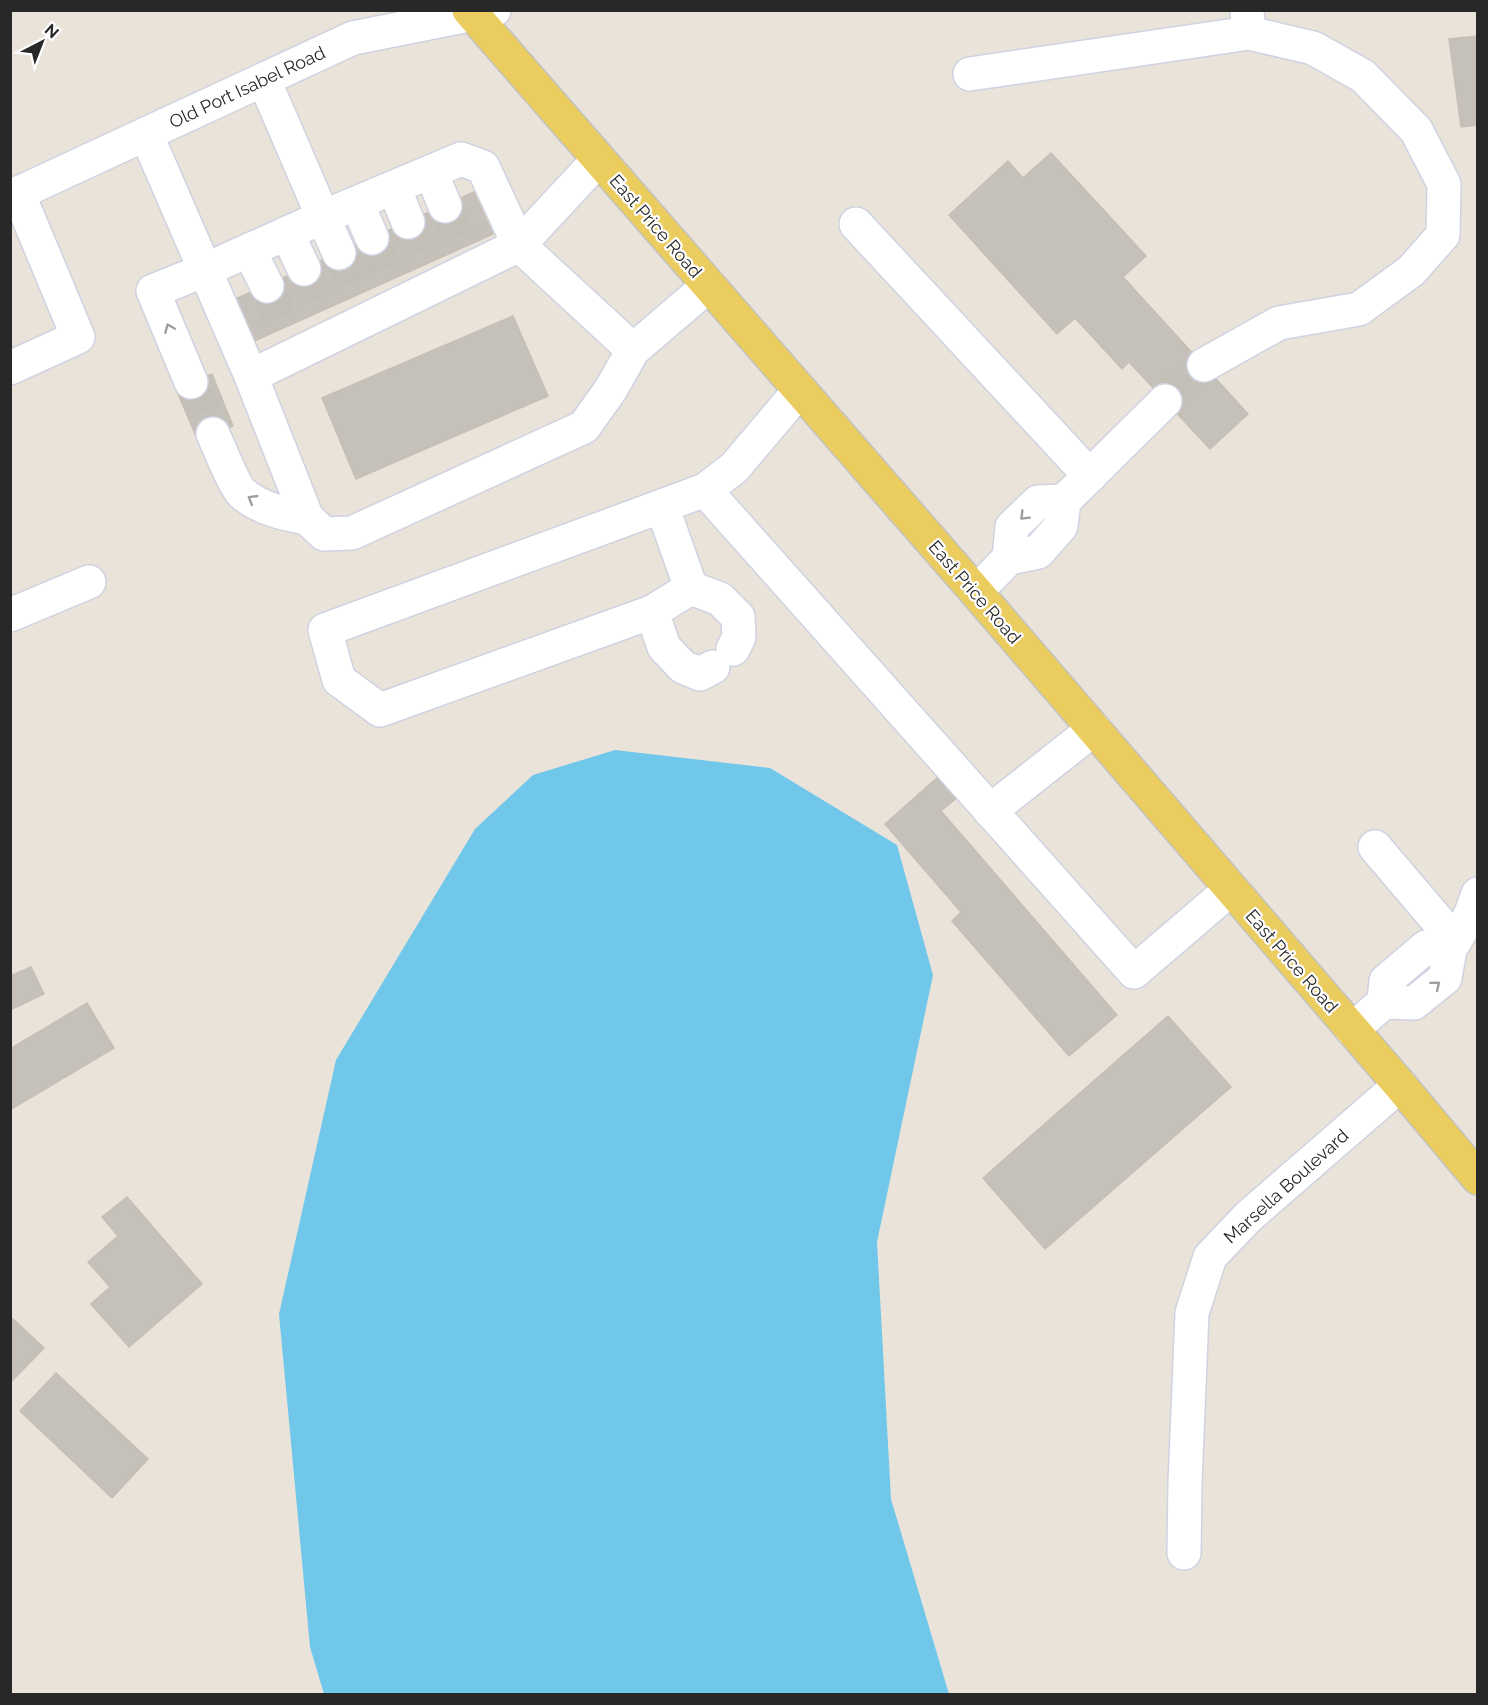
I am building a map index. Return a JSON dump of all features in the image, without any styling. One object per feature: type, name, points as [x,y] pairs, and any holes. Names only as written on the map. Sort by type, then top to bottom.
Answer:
[{"type":"main road","name":"East Price Road","points":[[478,12],[598,160],[1094,729],[1400,1084],[1478,1178]]},
{"type":"street","name":"Old Port Isabel Road","points":[[14,195],[353,38],[478,12]]},
{"type":"street","points":[[970,74],[1248,22],[1313,48],[1363,76],[1416,130],[1444,184],[1443,235],[1411,272],[1359,309],[1280,323],[1203,365]]},
{"type":"street","points":[[264,80],[339,253]]},
{"type":"street","points":[[146,134],[251,376],[307,518],[324,534],[352,533],[584,427],[611,389],[633,350],[708,286]]},
{"type":"street","points":[[191,382],[153,291],[461,159],[483,167],[519,244],[633,350]]},
{"type":"street","points":[[251,376],[289,341],[466,258],[519,244],[598,160]]},
{"type":"street","points":[[430,172],[445,206]]},
{"type":"street","points":[[394,188],[408,222]]},
{"type":"street","points":[[10,368],[78,337],[14,195]]},
{"type":"street","points":[[357,203],[372,238]]},
{"type":"street","points":[[856,225],[1090,476]]},
{"type":"street","points":[[287,233],[303,269]]},
{"type":"street","points":[[249,250],[267,286]]},
{"type":"street","points":[[691,588],[652,612],[380,710],[339,680],[325,630],[705,490],[734,468],[799,391]]},
{"type":"street","points":[[975,592],[1008,558],[1012,527],[1038,502],[1064,501],[1165,401]]},
{"type":"street","points":[[213,434],[241,492],[280,513],[307,518]]},
{"type":"street","points":[[705,490],[1134,972],[1231,889]]},
{"type":"street","points":[[652,612],[664,647],[682,667],[700,674],[723,658],[739,637],[738,617],[720,599],[691,588],[662,506]]},
{"type":"street","points":[[10,615],[89,582]]},
{"type":"street","points":[[990,812],[1094,729]]},
{"type":"street","points":[[1375,847],[1452,945]]},
{"type":"street","points":[[1352,1030],[1384,1002],[1414,1004],[1445,978],[1452,945],[1470,916],[1478,894]]},
{"type":"street","name":"Marsella Boulevard","points":[[1184,1553],[1192,1313],[1210,1257],[1248,1217],[1400,1084]]},
{"type":"water","points":[[615,750],[770,768],[897,845],[933,975],[877,1242],[891,1499],[949,1694],[324,1694],[310,1647],[279,1314],[336,1060],[475,829],[533,775]]},
{"type":"building","points":[[1478,36],[1478,125],[1461,127],[1449,39]]},
{"type":"building","points":[[1051,153],[1146,256],[1123,277],[1248,414],[1210,449],[1129,362],[1122,369],[1075,318],[1057,334],[949,215],[1008,161],[1023,178]]},
{"type":"building","points":[[474,192],[493,234],[250,343],[231,301]]},
{"type":"building","points":[[513,316],[548,396],[356,479],[322,398]]},
{"type":"building","points":[[212,374],[233,426],[198,441],[176,389]]},
{"type":"building","points":[[940,775],[959,796],[941,811],[1117,1015],[1069,1056],[952,921],[961,912],[885,824]]},
{"type":"building","points":[[31,967],[44,994],[10,1010],[10,976]]},
{"type":"building","points":[[87,1003],[114,1048],[10,1110],[10,1049]]},
{"type":"building","points":[[1168,1016],[1231,1087],[1045,1249],[983,1178]]},
{"type":"building","points":[[127,1197],[202,1284],[129,1347],[91,1304],[110,1287],[88,1262],[118,1236],[102,1217]]},
{"type":"building","points":[[10,1316],[44,1348],[10,1383]]},
{"type":"building","points":[[56,1373],[148,1459],[112,1498],[20,1411]]},
{"type":"tunnel","points":[[445,206],[461,248]]},
{"type":"tunnel","points":[[408,222],[424,265]]},
{"type":"tunnel","points":[[372,238],[389,281]]},
{"type":"tunnel","points":[[339,253],[357,295]]},
{"type":"tunnel","points":[[304,269],[320,312]]},
{"type":"tunnel","points":[[267,286],[284,328]]},
{"type":"tunnel","points":[[1165,401],[1204,365]]},
{"type":"tunnel","points":[[191,382],[213,434]]}]
